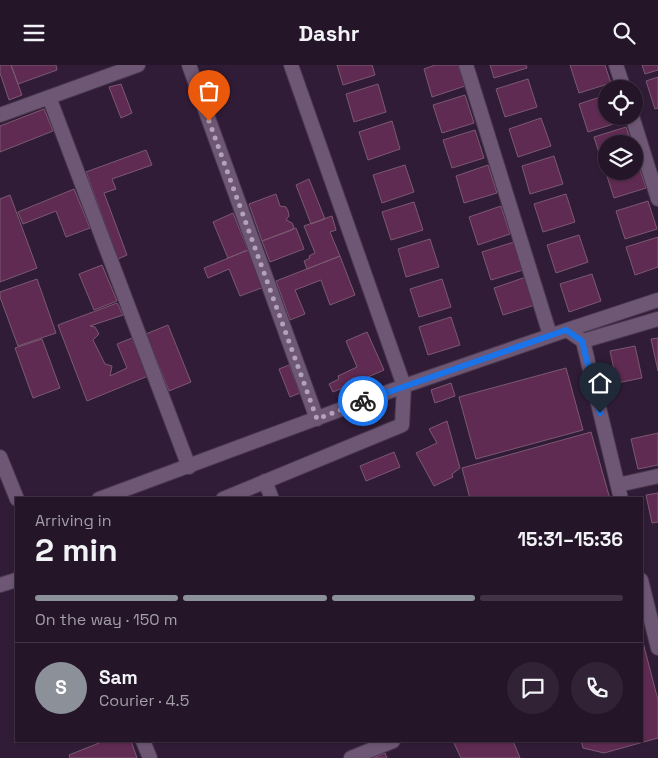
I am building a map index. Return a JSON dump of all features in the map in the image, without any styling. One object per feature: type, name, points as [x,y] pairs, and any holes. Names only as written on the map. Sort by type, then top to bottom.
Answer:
[{"type":"street","points":[[0,115],[138,65]]},
{"type":"street","points":[[189,65],[317,419]]},
{"type":"street","points":[[228,497],[402,425],[404,385],[291,65]]},
{"type":"street","points":[[466,65],[550,335]]},
{"type":"street","points":[[616,65],[621,80]]},
{"type":"street","points":[[49,97],[189,467]]},
{"type":"street","points":[[635,125],[658,199]]},
{"type":"street","points":[[105,497],[404,385],[658,300]]},
{"type":"street","points":[[582,341],[658,319]]},
{"type":"street","points":[[566,330],[582,341],[621,497]]},
{"type":"street","points":[[0,457],[16,497]]},
{"type":"street","points":[[618,485],[658,476]]},
{"type":"street","points":[[265,481],[271,497]]},
{"type":"street","points":[[0,585],[15,580]]},
{"type":"street","points":[[643,586],[656,630],[658,648]]},
{"type":"street","points":[[143,742],[150,758]]},
{"type":"street","points":[[351,758],[369,746],[388,742]]},
{"type":"building","points":[[0,65],[11,65],[22,95],[9,100],[0,73]]},
{"type":"building","points":[[11,65],[56,65],[57,70],[18,84]]},
{"type":"building","points":[[337,65],[372,65],[375,75],[343,85]]},
{"type":"building","points":[[435,65],[458,65],[465,86],[432,97],[424,69]]},
{"type":"building","points":[[490,65],[526,65],[527,68],[494,78]]},
{"type":"building","points":[[570,65],[605,65],[610,80],[598,80],[598,87],[579,93]]},
{"type":"building","points":[[642,65],[658,65],[658,70],[645,74]]},
{"type":"building","points":[[658,77],[658,108],[655,109],[646,81]]},
{"type":"building","points":[[528,79],[537,107],[505,117],[496,89]]},
{"type":"building","points":[[121,84],[132,113],[121,118],[109,87]]},
{"type":"building","points":[[378,84],[386,112],[354,122],[346,94]]},
{"type":"building","points":[[465,95],[474,123],[442,133],[433,105]]},
{"type":"building","points":[[598,98],[598,125],[610,125],[588,132],[579,104]]},
{"type":"building","points":[[44,109],[53,131],[0,152],[0,126]]},
{"type":"building","points":[[541,118],[551,146],[518,157],[509,129]]},
{"type":"building","points":[[392,121],[400,149],[368,160],[359,132]]},
{"type":"building","points":[[626,127],[629,135],[600,135]]},
{"type":"building","points":[[475,130],[484,158],[452,168],[443,140]]},
{"type":"building","points":[[598,136],[598,149],[594,137]]},
{"type":"building","points":[[146,150],[152,165],[112,179],[116,189],[104,193],[127,255],[118,259],[86,172]]},
{"type":"building","points":[[554,156],[563,184],[530,194],[522,166]]},
{"type":"building","points":[[405,165],[414,192],[382,203],[373,175]]},
{"type":"building","points":[[488,165],[497,193],[464,203],[456,176]]},
{"type":"building","points":[[309,179],[325,219],[311,224],[296,185]]},
{"type":"building","points":[[643,179],[646,188],[614,198],[608,180]]},
{"type":"building","points":[[74,189],[90,228],[66,237],[56,211],[23,224],[18,212]]},
{"type":"building","points":[[276,194],[280,206],[286,207],[288,211],[289,216],[286,220],[292,223],[294,227],[292,230],[262,241],[249,204]]},
{"type":"building","points":[[566,194],[575,222],[543,232],[534,204]]},
{"type":"building","points":[[10,195],[37,268],[0,282],[0,199]]},
{"type":"building","points":[[648,201],[657,229],[625,239],[616,211]]},
{"type":"building","points":[[414,202],[423,230],[391,240],[382,212]]},
{"type":"building","points":[[501,206],[510,234],[478,245],[469,217]]},
{"type":"building","points":[[233,213],[248,250],[228,258],[213,222]]},
{"type":"building","points":[[332,216],[336,230],[330,232],[340,256],[307,269],[304,261],[315,253],[304,226]]},
{"type":"building","points":[[296,228],[304,249],[270,262],[262,241]]},
{"type":"building","points":[[579,235],[588,262],[556,273],[547,245]]},
{"type":"building","points":[[658,237],[658,267],[635,275],[626,247]]},
{"type":"building","points":[[430,239],[439,267],[406,277],[398,249]]},
{"type":"building","points":[[514,242],[523,270],[491,280],[482,252]]},
{"type":"building","points":[[248,250],[264,287],[240,296],[229,269],[208,278],[204,268]]},
{"type":"building","points":[[340,256],[355,295],[330,305],[321,280],[295,290],[305,314],[290,320],[276,281]]},
{"type":"building","points":[[102,265],[117,301],[94,310],[79,274]]},
{"type":"building","points":[[592,274],[601,301],[569,312],[560,284]]},
{"type":"building","points":[[526,277],[535,305],[503,315],[494,288]]},
{"type":"building","points":[[37,279],[56,333],[18,346],[0,297],[0,292]]},
{"type":"building","points":[[442,279],[451,307],[419,317],[410,289]]},
{"type":"building","points":[[117,303],[123,315],[90,326],[95,327],[99,334],[93,340],[105,364],[112,366],[110,376],[127,368],[117,344],[132,338],[148,376],[87,401],[58,325]]},
{"type":"building","points":[[451,317],[460,345],[428,355],[419,327]]},
{"type":"building","points":[[168,325],[191,382],[169,391],[146,334]]},
{"type":"building","points":[[367,332],[384,370],[333,392],[329,384],[339,379],[338,376],[357,367],[346,341]]},
{"type":"building","points":[[658,338],[658,371],[651,339]]},
{"type":"building","points":[[42,339],[60,388],[33,398],[15,348]]},
{"type":"building","points":[[635,346],[642,378],[617,383],[610,351]]},
{"type":"building","points":[[289,365],[300,393],[290,397],[279,369]]},
{"type":"building","points":[[566,368],[583,430],[476,459],[459,397]]},
{"type":"building","points":[[451,383],[455,396],[435,403],[431,390]]},
{"type":"building","points":[[447,421],[460,468],[452,474],[453,477],[434,486],[416,453],[437,443],[429,429]]},
{"type":"building","points":[[591,432],[609,497],[469,497],[462,468]]},
{"type":"building","points":[[658,433],[658,465],[638,469],[631,439]]},
{"type":"building","points":[[394,452],[400,467],[366,481],[360,466]]},
{"type":"building","points":[[658,493],[658,522],[652,523],[646,495]]},
{"type":"building","points":[[643,643],[658,700],[658,738],[604,753],[583,748],[581,742],[643,742]]},
{"type":"building","points":[[102,742],[131,742],[137,758],[70,758],[69,755]]},
{"type":"building","points":[[453,742],[513,742],[520,758],[461,758]]},
{"type":"building","points":[[385,753],[387,758],[373,758]]},
{"type":"way so far","points":[[209,121],[317,419],[363,401]]},
{"type":"route","points":[[363,401],[404,385],[566,330],[582,341],[600,413]]}]
